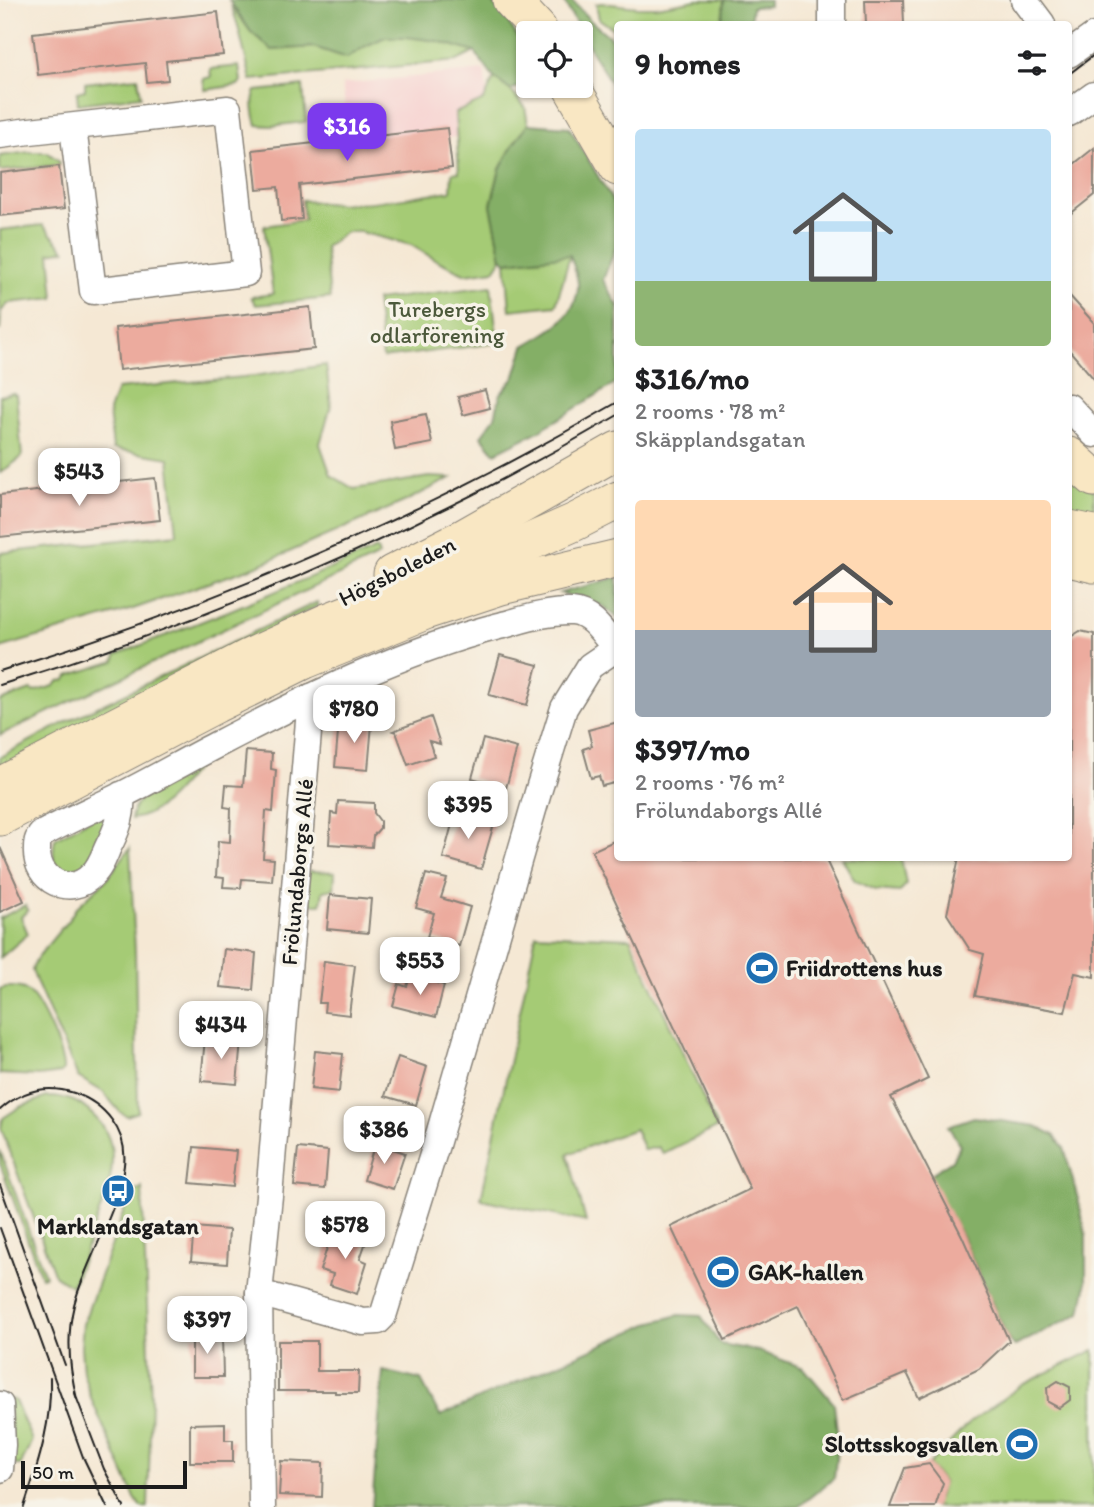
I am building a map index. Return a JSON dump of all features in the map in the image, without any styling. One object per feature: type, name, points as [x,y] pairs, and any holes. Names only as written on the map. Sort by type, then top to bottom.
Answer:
[{"type":"main road","points":[[511,0],[541,16]]},
{"type":"main road","points":[[593,89],[614,124]]},
{"type":"main road","points":[[578,98],[614,160]]},
{"type":"main road","name":"Högsboleden","points":[[178,695],[247,646],[463,538],[614,452]]},
{"type":"main road","points":[[1072,459],[1094,478]]},
{"type":"main road","name":"Högsboleden","points":[[0,786],[250,657],[327,622],[505,553],[614,502]]},
{"type":"main road","points":[[1072,530],[1094,534]]},
{"type":"main road","name":"Högsboleden","points":[[425,611],[464,591],[487,583],[614,546]]},
{"type":"main road","name":"Högsboleden","points":[[0,817],[305,660],[425,611],[501,586],[614,559]]},
{"type":"main road","points":[[1072,559],[1094,564]]},
{"type":"street","points":[[832,0],[832,21]]},
{"type":"street","points":[[1024,0],[1040,21]]},
{"type":"street","points":[[1072,52],[1094,36]]},
{"type":"street","points":[[1072,111],[1094,95]]},
{"type":"street","points":[[0,135],[228,109],[246,273],[93,291],[73,127]]},
{"type":"street","points":[[1072,410],[1094,434]]},
{"type":"street","points":[[121,796],[311,697],[433,646],[476,632],[550,614],[574,612],[585,616],[614,646]]},
{"type":"street","points":[[259,1293],[363,1322],[379,1321],[383,1316],[564,708],[590,666],[614,649]]},
{"type":"street","name":"Frölundaborgs Allé","points":[[262,1507],[259,1293],[311,697]]},
{"type":"street","points":[[0,1405],[0,1469]]},
{"type":"shaded area","points":[[484,70],[493,133],[351,148],[342,84]]},
{"type":"green space","points":[[229,0],[490,0],[501,11],[516,34],[516,88],[510,90],[494,78],[475,52],[437,41],[385,37],[347,58],[314,47],[272,50],[251,32]]},
{"type":"green space","points":[[563,0],[571,0],[591,21],[575,21]]},
{"type":"green space","points":[[697,0],[724,0],[722,21],[614,21],[614,29],[599,19],[596,4],[656,7]]},
{"type":"green space","points":[[724,0],[769,0],[769,6],[752,7],[750,21],[722,21]]},
{"type":"green space","points":[[231,5],[251,32],[272,50],[314,47],[347,58],[376,40],[409,36],[475,52],[457,61],[251,80]]},
{"type":"green space","points":[[593,23],[614,41],[613,86],[593,54]]},
{"type":"green space","points":[[239,66],[241,81],[238,85],[205,90],[203,79],[211,77],[210,69]]},
{"type":"green space","points":[[138,77],[141,96],[78,104],[77,92],[85,90],[85,83]]},
{"type":"green space","points":[[494,78],[510,90],[525,107],[528,124],[500,169],[491,204],[502,258],[494,270],[466,274],[411,245],[360,232],[346,232],[325,247],[330,298],[256,305],[251,297],[273,294],[264,226],[304,220],[302,200],[358,203],[451,191],[452,173],[459,172],[455,113],[484,100]]},
{"type":"green space","points":[[303,86],[306,121],[271,126],[257,125],[253,103],[256,91]]},
{"type":"green space","points":[[528,124],[569,127],[614,203],[614,252],[603,280],[614,299],[614,384],[537,432],[495,453],[481,436],[495,417],[500,395],[515,376],[524,346],[567,316],[578,287],[570,255],[506,262],[502,258],[491,205],[500,169]]},
{"type":"green space","points":[[47,152],[59,161],[59,165],[0,171],[0,156]]},
{"type":"green space","points":[[43,225],[65,250],[50,253],[54,298],[9,303],[1,311],[0,331],[0,230]]},
{"type":"green space","points":[[570,255],[556,305],[510,310],[506,262]]},
{"type":"green space","name":"Turebergs odlarförening","points":[[491,286],[498,343],[383,358],[376,300]]},
{"type":"green space","points":[[326,365],[331,405],[320,444],[331,475],[354,489],[429,477],[451,478],[406,501],[257,566],[133,609],[0,648],[0,553],[177,534],[169,458],[113,449],[109,411],[117,389],[254,376]]},
{"type":"green space","points":[[12,393],[16,395],[22,457],[0,473],[0,396]]},
{"type":"green space","points":[[1072,472],[1094,491],[1094,523],[1072,515]]},
{"type":"green space","points":[[377,549],[379,556],[0,735],[0,701],[31,690],[33,692],[54,686],[68,676],[115,661],[116,655]]},
{"type":"green space","points":[[614,578],[614,615],[603,606],[560,593]]},
{"type":"green space","points":[[317,602],[318,606],[0,770],[0,757],[62,724]]},
{"type":"green space","points":[[199,764],[161,806],[142,817],[131,819],[134,809],[148,792]]},
{"type":"green space","points":[[114,805],[83,872],[60,870],[54,858],[55,839]]},
{"type":"green space","points":[[130,848],[138,1112],[127,1116],[120,1112],[103,1092],[78,1077],[32,970],[37,958],[76,908],[106,880]]},
{"type":"green space","points":[[844,861],[902,861],[906,884],[900,892],[876,890],[855,881]]},
{"type":"green space","points":[[308,871],[335,872],[334,889],[323,891],[321,904],[305,904]]},
{"type":"green space","points":[[25,905],[28,910],[21,917],[28,934],[0,958],[0,918]]},
{"type":"green space","points":[[536,934],[630,938],[717,1128],[663,1153],[658,1147],[644,1150],[635,1129],[568,1154],[586,1222],[481,1199]]},
{"type":"green space","points":[[0,989],[25,989],[38,1005],[60,1052],[63,1070],[61,1073],[39,1076],[0,1074]]},
{"type":"green space","points":[[47,1097],[68,1099],[84,1107],[102,1125],[112,1151],[107,1191],[72,1286],[55,1276],[1,1128],[3,1118],[20,1107]]},
{"type":"green space","points":[[974,1117],[1036,1126],[1054,1135],[1064,1148],[1086,1235],[1086,1288],[1081,1313],[1015,1346],[1009,1341],[962,1236],[928,1176],[952,1160],[960,1145],[948,1126]]},
{"type":"green space","points":[[0,1150],[45,1276],[41,1277],[0,1163]]},
{"type":"green space","points":[[142,1188],[151,1399],[148,1507],[141,1507],[135,1498],[92,1401],[83,1372],[81,1347],[83,1324],[130,1194]]},
{"type":"green space","points":[[679,1315],[701,1316],[720,1344],[758,1351],[804,1368],[834,1404],[838,1440],[834,1478],[798,1507],[372,1507],[383,1371],[421,1380],[440,1416],[653,1322]]},
{"type":"green space","name":"Slottsskogsvallen","points":[[1094,1350],[1094,1507],[935,1507],[943,1483],[929,1464],[969,1423],[1022,1385]]},
{"type":"green space","points":[[12,1399],[32,1440],[21,1465],[13,1463],[9,1402]]},
{"type":"building","points":[[865,0],[903,0],[904,21],[866,21]]},
{"type":"building","points":[[218,12],[223,55],[166,61],[168,80],[147,82],[145,63],[38,75],[33,33]]},
{"type":"building","points":[[447,128],[452,168],[299,185],[302,219],[281,221],[278,187],[257,189],[253,150]]},
{"type":"building","points":[[1094,148],[1094,195],[1072,213],[1072,166]]},
{"type":"building","points":[[59,166],[64,209],[0,216],[0,173]]},
{"type":"building","points":[[1072,298],[1094,323],[1094,379],[1072,353]]},
{"type":"building","points":[[310,307],[314,349],[119,370],[115,328]]},
{"type":"building","points":[[485,390],[490,408],[463,415],[458,397]]},
{"type":"building","points":[[426,414],[432,443],[395,450],[390,421]]},
{"type":"building","points":[[155,478],[160,520],[0,537],[0,495]]},
{"type":"building","points":[[1080,631],[1094,634],[1094,977],[1075,973],[1065,1012],[975,996],[984,954],[970,950],[947,914],[958,861],[1072,861],[1072,636]]},
{"type":"building","points":[[500,655],[538,665],[527,705],[489,695]]},
{"type":"building","points":[[431,717],[440,744],[429,741],[434,756],[408,765],[396,732],[393,731]]},
{"type":"building","points":[[339,721],[372,724],[368,770],[335,767]]},
{"type":"building","points":[[614,723],[614,783],[602,786],[599,776],[591,778],[583,749],[592,746],[588,730]]},
{"type":"building","points":[[483,739],[517,748],[506,788],[472,778]]},
{"type":"building","points":[[246,751],[272,753],[271,769],[276,770],[273,812],[266,811],[263,858],[274,859],[272,881],[242,879],[241,888],[223,887],[224,878],[216,877],[218,841],[230,842],[231,808],[224,807],[226,785],[243,786]]},
{"type":"building","points":[[338,801],[374,803],[374,813],[380,821],[380,828],[373,836],[372,847],[329,844],[331,813],[337,814]]},
{"type":"building","points":[[455,813],[456,816],[457,813],[494,824],[481,869],[443,858]]},
{"type":"building","points":[[614,841],[614,861],[826,861],[928,1079],[891,1097],[962,1236],[1009,1341],[979,1369],[919,1398],[907,1373],[843,1400],[798,1306],[725,1340],[671,1227],[750,1189],[592,851]]},
{"type":"building","points":[[0,847],[24,901],[0,912]]},
{"type":"building","points":[[426,874],[447,879],[441,898],[470,907],[459,946],[427,937],[434,913],[416,908]]},
{"type":"building","points":[[330,895],[371,899],[368,933],[327,929]]},
{"type":"building","points":[[224,949],[256,953],[253,990],[220,987]]},
{"type":"building","points":[[324,961],[355,965],[349,1015],[324,1012],[325,1003],[319,1003]]},
{"type":"building","points":[[410,976],[444,985],[436,1017],[393,1006],[399,984],[407,987]]},
{"type":"building","points":[[205,1038],[241,1041],[237,1084],[201,1081]]},
{"type":"building","points":[[315,1051],[343,1054],[339,1092],[311,1089]]},
{"type":"building","points":[[398,1057],[427,1067],[416,1105],[385,1096]]},
{"type":"building","points":[[375,1143],[405,1153],[393,1189],[364,1180]]},
{"type":"building","points":[[194,1147],[236,1151],[232,1187],[190,1183]]},
{"type":"building","points":[[298,1148],[328,1151],[325,1189],[294,1186]]},
{"type":"building","points":[[194,1227],[229,1230],[227,1264],[191,1261]]},
{"type":"building","points":[[333,1229],[367,1239],[360,1259],[367,1262],[357,1294],[330,1285],[333,1274],[320,1270]]},
{"type":"building","points":[[192,1335],[222,1335],[223,1377],[192,1377]]},
{"type":"building","points":[[278,1341],[317,1341],[317,1371],[359,1371],[358,1393],[278,1391]]},
{"type":"building","points":[[1058,1381],[1070,1387],[1070,1400],[1059,1408],[1048,1402],[1047,1388]]},
{"type":"building","points":[[225,1423],[225,1440],[233,1440],[233,1462],[190,1462],[190,1424]]},
{"type":"building","points":[[281,1461],[323,1463],[322,1497],[279,1495]]},
{"type":"building","points":[[929,1464],[943,1483],[935,1507],[890,1507],[905,1468]]},
{"type":"tram line","points":[[1072,72],[1094,55]]},
{"type":"tram line","points":[[0,671],[160,617],[316,554],[469,483],[614,404]]},
{"type":"tram line","points":[[0,685],[161,631],[317,568],[469,497],[614,417]]},
{"type":"tram line","points":[[0,1110],[16,1098],[34,1091],[64,1090],[85,1098],[104,1111],[112,1120],[122,1141],[124,1165],[116,1200],[74,1305],[70,1352],[77,1399]]},
{"type":"tram line","points":[[0,1185],[65,1365]]},
{"type":"tram line","points":[[0,1228],[83,1457],[107,1507]]},
{"type":"tram line","points":[[24,1507],[46,1427],[50,1378]]},
{"type":"tram line","points":[[74,1391],[104,1469],[124,1507]]},
{"type":"place","name":"Friidrottens hus","points":[[762,968]]},
{"type":"place","name":"Marklandsgatan","points":[[118,1191]]},
{"type":"place","name":"GAK-hallen","points":[[723,1272]]},
{"type":"place","name":"Slottsskogsvallen","points":[[1022,1444]]}]
